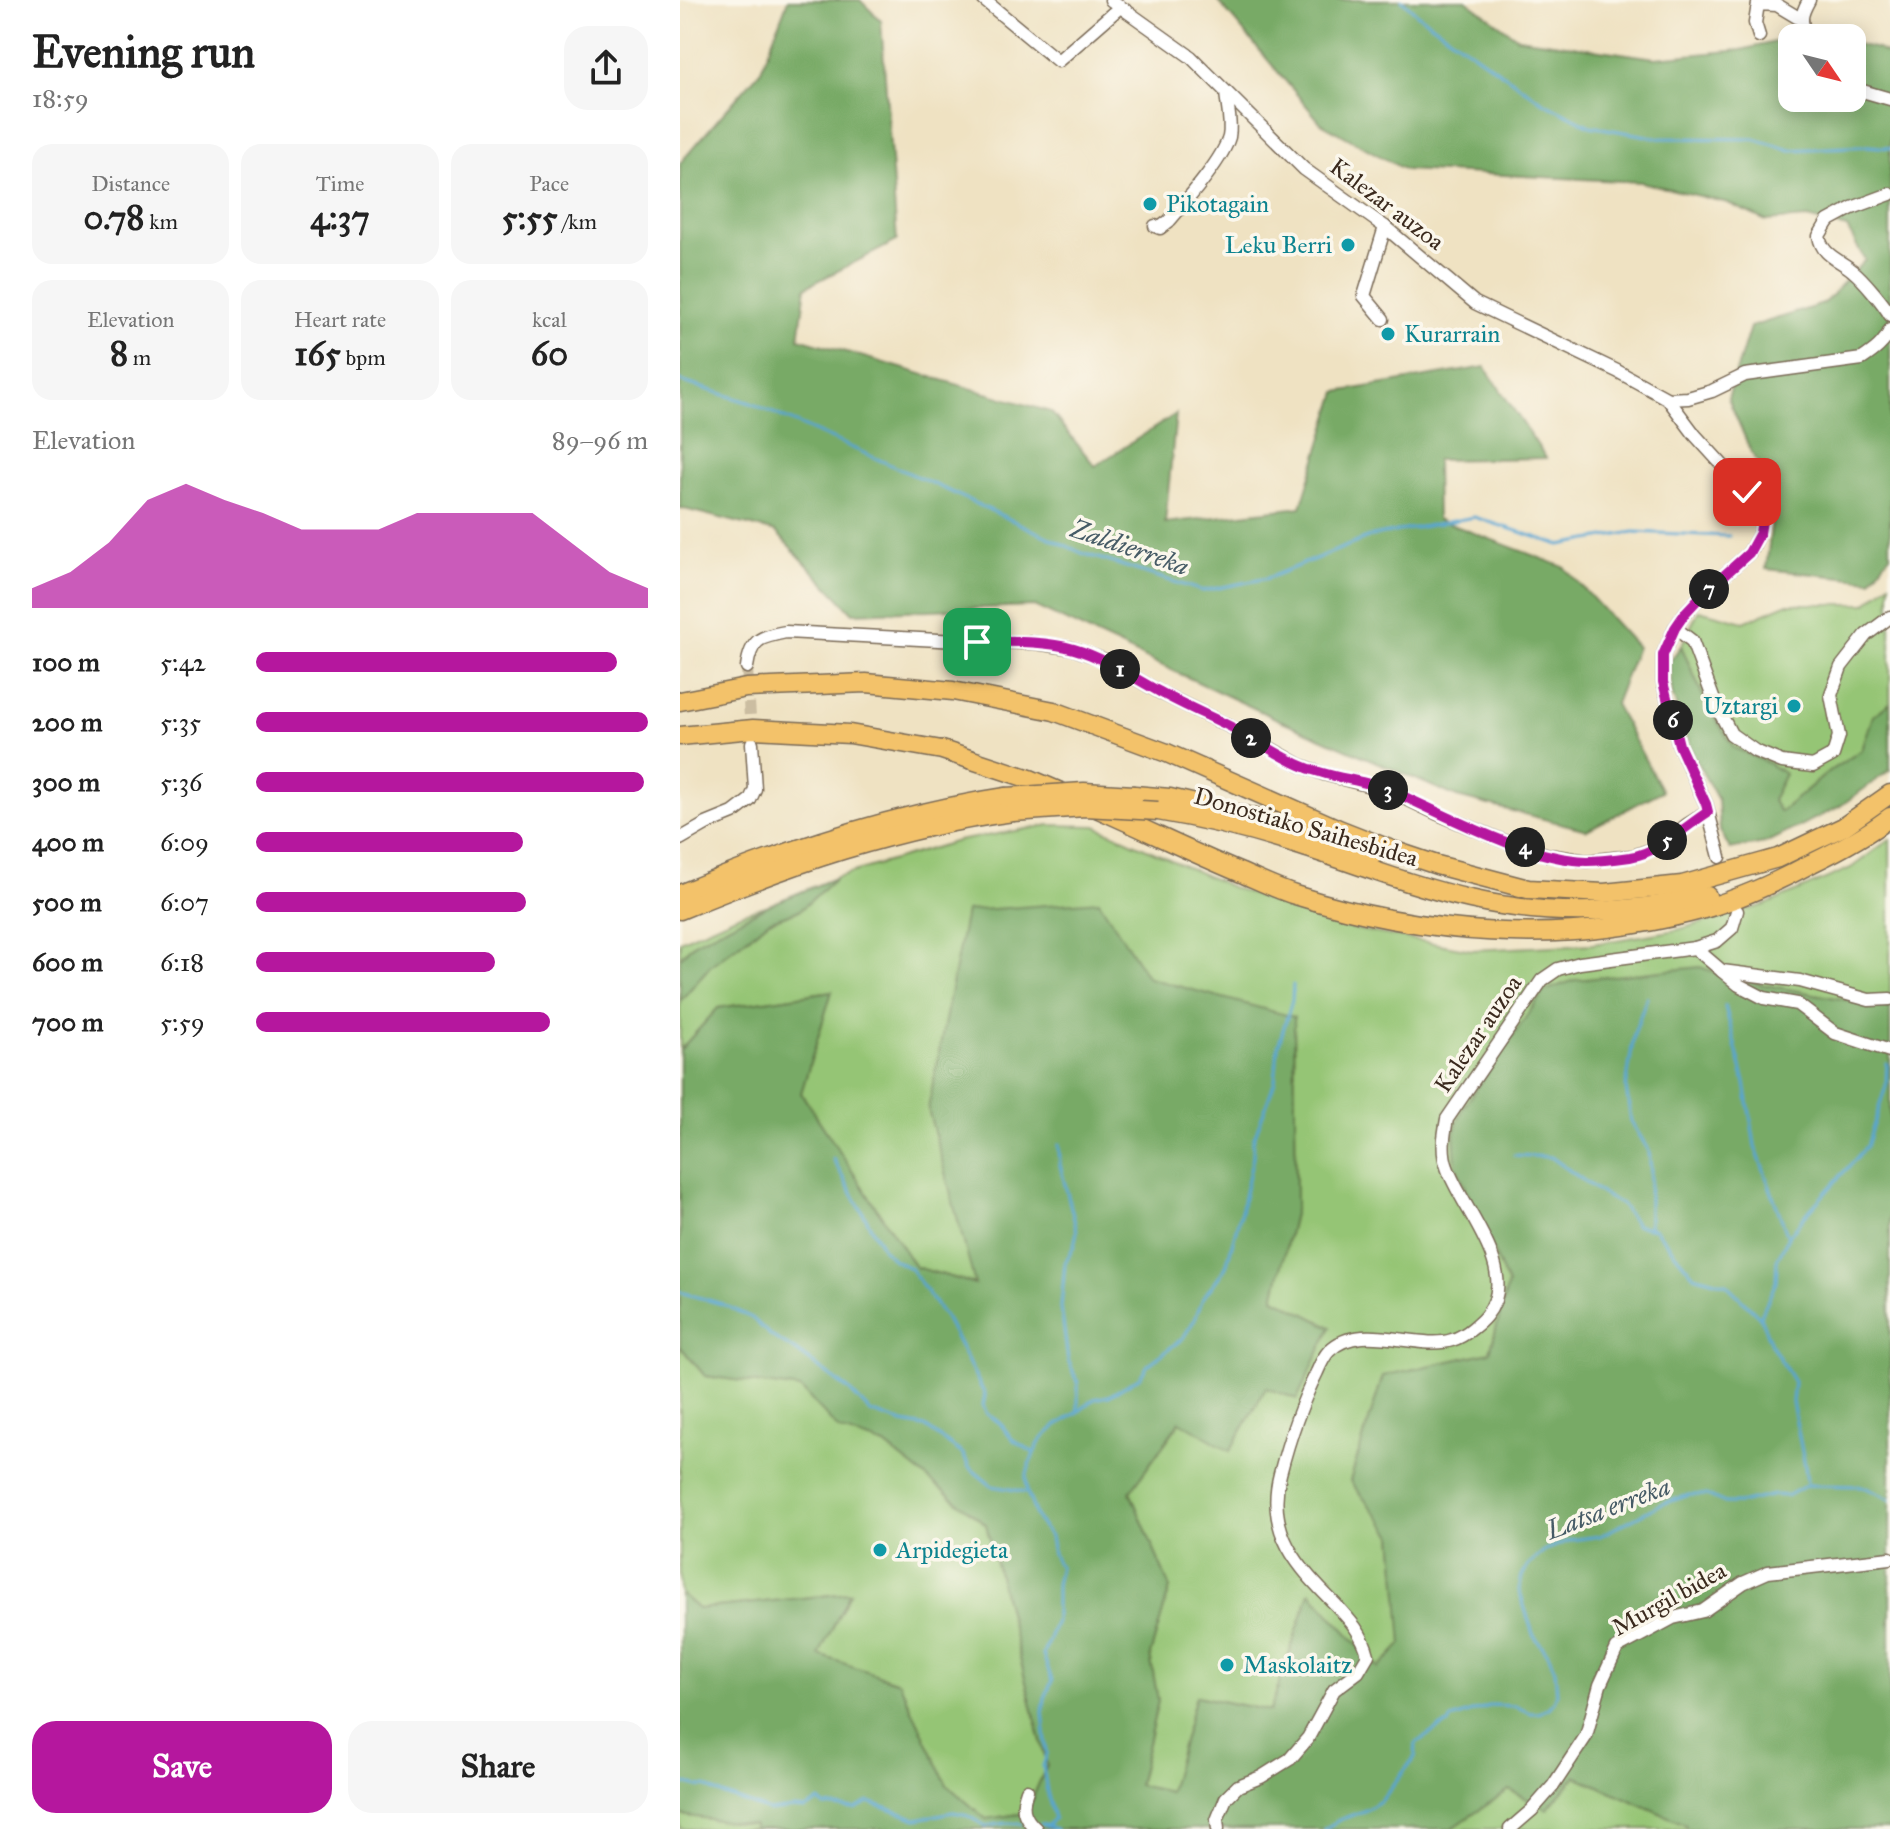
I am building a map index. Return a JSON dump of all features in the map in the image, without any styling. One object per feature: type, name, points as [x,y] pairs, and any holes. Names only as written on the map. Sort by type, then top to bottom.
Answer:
[{"type":"highway","points":[[680,701],[746,688],[866,683],[953,691],[1054,711],[1167,753],[1392,850],[1528,889],[1604,893],[1682,885],[1778,858],[1843,827],[1890,794]]},
{"type":"highway","points":[[680,736],[753,729],[850,734],[942,750],[1030,779],[1292,894],[1363,915],[1438,927],[1533,933],[1639,923],[1691,913],[1783,878],[1890,817]]},
{"type":"highway","name":"Donostiako Saihesbidea","points":[[680,910],[759,878],[873,841],[1009,805],[1084,792],[1170,798],[1285,825],[1431,873],[1528,889]]},
{"type":"highway","name":"Donostiako Saihesbidea","points":[[680,894],[770,858],[876,824],[949,807],[1009,805],[1158,811],[1299,845],[1388,876],[1470,899],[1539,910],[1588,912],[1639,908],[1783,878]]},
{"type":"street","points":[[984,0],[1058,61],[1115,3]]},
{"type":"street","points":[[1802,24],[1801,13],[1809,0]]},
{"type":"street","name":"Kalezar auzoa","points":[[1115,3],[1191,57],[1304,169],[1385,227],[1475,303],[1668,399],[1763,514],[1760,533],[1749,553],[1700,597],[1675,628],[1663,655],[1663,682],[1679,745],[1706,804],[1720,857]]},
{"type":"street","points":[[1759,36],[1755,23],[1758,4],[1777,5],[1802,20]]},
{"type":"street","points":[[1155,226],[1160,228],[1169,221],[1214,164],[1228,139],[1230,126],[1226,92]]},
{"type":"street","points":[[1866,92],[1890,99]]},
{"type":"street","points":[[1890,194],[1828,221],[1819,236],[1821,246],[1832,258],[1853,271],[1890,315]]},
{"type":"street","points":[[1383,319],[1364,296],[1385,227]]},
{"type":"street","points":[[1668,399],[1688,398],[1712,391],[1745,375],[1862,359],[1877,349],[1890,330]]},
{"type":"street","points":[[1675,628],[1692,641],[1715,703],[1731,734],[1755,751],[1782,762],[1813,766],[1833,755],[1839,736],[1831,695],[1841,667],[1866,635],[1890,617]]},
{"type":"street","points":[[747,667],[750,649],[759,640],[786,632],[1035,643],[1071,648],[1102,659],[1300,765],[1390,791],[1501,840],[1548,855],[1587,861],[1633,856],[1659,847],[1708,812]]},
{"type":"street","points":[[680,839],[733,813],[750,800],[755,789],[752,743]]},
{"type":"street","name":"Kalezar auzoa","points":[[1218,1829],[1217,1820],[1226,1798],[1238,1786],[1261,1777],[1290,1759],[1308,1738],[1334,1690],[1358,1672],[1368,1655],[1365,1639],[1292,1556],[1276,1516],[1275,1496],[1294,1425],[1327,1352],[1341,1342],[1363,1338],[1450,1341],[1469,1332],[1486,1317],[1495,1299],[1498,1280],[1487,1245],[1447,1166],[1443,1142],[1447,1119],[1542,980],[1550,974],[1580,963],[1695,948],[1717,941],[1732,928],[1737,911]]},
{"type":"street","points":[[1695,948],[1739,985],[1764,998],[1797,1004],[1835,1033],[1890,1051]]},
{"type":"street","points":[[1722,971],[1800,981],[1869,1000],[1890,999]]},
{"type":"street","name":"Murgil bidea","points":[[1510,1829],[1553,1786],[1586,1736],[1600,1685],[1617,1648],[1673,1618],[1703,1611],[1743,1583],[1768,1572],[1890,1558]]},
{"type":"street","points":[[1027,1790],[1024,1813],[1036,1829]]},
{"type":"green space","points":[[788,0],[860,0],[881,21],[897,241],[806,287],[799,338],[1051,412],[1095,466],[1176,414],[1165,523],[1301,507],[1337,392],[1485,367],[1546,458],[1436,460],[1437,519],[1564,567],[1637,647],[1615,704],[1662,791],[1587,830],[1457,797],[1275,718],[1034,606],[853,613],[776,532],[680,508],[680,163],[761,70]]},
{"type":"green space","points":[[1217,0],[1466,0],[1518,38],[1655,58],[1741,50],[1778,41],[1778,112],[1866,112],[1866,46],[1890,55],[1890,555],[1871,580],[1766,569],[1776,486],[1752,454],[1728,398],[1750,327],[1823,304],[1865,260],[1847,228],[1807,218],[1766,221],[1728,203],[1641,182],[1405,170],[1321,123]]},
{"type":"green space","points":[[1890,583],[1890,703],[1873,716],[1862,750],[1831,770],[1780,812],[1772,801],[1768,763],[1734,748],[1707,705],[1681,646],[1699,610],[1744,622],[1786,604],[1866,604]]},
{"type":"green space","points":[[1681,646],[1707,705],[1734,748],[1785,774],[1772,800],[1780,812],[1831,770],[1862,750],[1873,716],[1890,703],[1890,770],[1839,807],[1765,843],[1730,849],[1720,831],[1718,800],[1694,757],[1672,694],[1669,662]]},
{"type":"green space","points":[[1050,825],[1096,826],[1231,887],[1342,927],[1472,950],[1593,944],[1677,930],[1765,905],[1851,868],[1890,839],[1890,1008],[1738,980],[1456,1166],[1508,1284],[1490,1352],[1383,1376],[1350,1481],[1393,1535],[1403,1644],[1379,1668],[1310,1593],[1270,1711],[1196,1696],[1169,1793],[1138,1786],[1158,1701],[1150,1655],[1170,1588],[1130,1492],[1181,1421],[1266,1388],[1331,1327],[1274,1298],[1296,1205],[1294,1018],[1148,978],[1098,901],[928,1109],[976,1284],[915,1267],[801,1093],[832,991],[718,1008],[680,1050],[680,1001],[710,966],[769,921],[800,910],[837,877],[957,841]]},
{"type":"green space","points":[[837,877],[800,910],[769,921],[710,966],[680,1001],[680,958],[694,943],[769,905]]},
{"type":"green space","points":[[1099,901],[1148,978],[1294,1017],[1296,1205],[1274,1298],[1331,1327],[1297,1399],[1266,1388],[1230,1451],[1180,1421],[1130,1492],[1170,1588],[1150,1655],[1158,1701],[1138,1785],[1169,1792],[1196,1696],[1270,1711],[1310,1592],[1379,1668],[1402,1644],[1393,1535],[1350,1481],[1383,1376],[1490,1352],[1508,1284],[1456,1166],[1454,1133],[1463,1108],[1544,991],[1575,980],[1700,967],[1738,980],[1890,1008],[1890,1829],[1687,1829],[1685,1824],[1576,1776],[1547,1809],[1509,1790],[1451,1829],[754,1829],[754,1825],[680,1815],[680,1593],[698,1609],[850,1593],[819,1655],[899,1682],[947,1785],[986,1819],[1026,1813],[1047,1765],[986,1524],[885,1445],[839,1430],[801,1389],[705,1376],[680,1346],[680,1050],[718,1008],[832,991],[801,1093],[915,1267],[975,1284],[928,1109],[966,911]]},
{"type":"green space","points":[[769,905],[694,943],[680,958],[680,941],[740,914]]},
{"type":"green space","points":[[680,1346],[705,1376],[801,1388],[839,1430],[885,1445],[986,1524],[1047,1765],[1026,1813],[986,1819],[947,1785],[899,1682],[818,1655],[850,1593],[698,1609],[680,1593]]},
{"type":"green space","points":[[1576,1776],[1685,1824],[1687,1829],[1451,1829],[1509,1790],[1547,1809]]},
{"type":"green space","points":[[680,1815],[755,1825],[754,1829],[680,1829]]},
{"type":"waterway","points":[[1402,0],[1417,14],[1543,102],[1590,126],[1659,138],[1754,139],[1790,150],[1868,146],[1890,148]]},
{"type":"waterway","name":"Zaldierreka","points":[[680,381],[751,403],[1082,553],[1203,591],[1268,578],[1372,536],[1474,517],[1560,545],[1634,532],[1729,536]]},
{"type":"waterway","points":[[1048,1825],[1054,1818],[1043,1766],[1047,1754],[1043,1712],[1052,1681],[1043,1654],[1056,1621],[1056,1585],[1060,1566],[1053,1554],[1050,1537],[1038,1521],[1027,1492],[1026,1477],[1041,1440],[1056,1426],[1094,1399],[1109,1396],[1140,1377],[1148,1365],[1183,1338],[1203,1298],[1226,1267],[1253,1156],[1253,1141],[1275,1081],[1278,1047],[1292,1000],[1293,985]]},
{"type":"waterway","points":[[1647,997],[1634,1034],[1626,1088],[1631,1121],[1649,1151],[1649,1228]]},
{"type":"waterway","points":[[1725,1006],[1745,1083],[1755,1146],[1788,1237]]},
{"type":"waterway","points":[[1760,1317],[1776,1282],[1777,1260],[1788,1237],[1867,1146],[1886,1086],[1887,1064]]},
{"type":"waterway","points":[[1059,1144],[1060,1165],[1077,1231],[1074,1246],[1065,1263],[1061,1307],[1068,1360],[1078,1382],[1078,1412]]},
{"type":"waterway","points":[[1514,1155],[1551,1157],[1622,1205],[1636,1225],[1655,1229],[1693,1275],[1726,1284],[1760,1317],[1771,1344],[1794,1382],[1792,1402],[1807,1483]]},
{"type":"waterway","points":[[833,1159],[883,1249],[894,1260],[910,1268],[946,1319],[985,1395],[983,1406],[987,1414],[1000,1423],[1012,1439],[1034,1453]]},
{"type":"waterway","points":[[680,1292],[722,1304],[752,1318],[771,1336],[849,1390],[870,1412],[925,1427],[963,1454],[969,1467],[992,1486],[1027,1492]]},
{"type":"waterway","name":"Latsa erreka","points":[[1324,1829],[1382,1800],[1415,1757],[1416,1743],[1449,1724],[1452,1719],[1492,1705],[1515,1706],[1530,1713],[1539,1713],[1554,1702],[1557,1694],[1555,1670],[1533,1634],[1519,1590],[1528,1565],[1545,1550],[1571,1540],[1600,1536],[1659,1505],[1689,1495],[1707,1495],[1725,1503],[1740,1503],[1774,1495],[1787,1496],[1807,1485],[1862,1486],[1890,1499]]},
{"type":"waterway","points":[[680,1782],[706,1786],[769,1811],[805,1809],[819,1801],[824,1806],[855,1809],[869,1802],[917,1819],[953,1812],[964,1814],[986,1826],[1021,1824]]},
{"type":"waterway","name":"Arpidegieta","points":[[1041,1824],[1056,1829]]},
{"type":"tunnel","points":[[747,667],[751,735]]},
{"type":"place","name":"Pikotagain","points":[[1150,204]]},
{"type":"place","name":"Leku Berri","points":[[1348,245]]},
{"type":"place","name":"Kurarrain","points":[[1388,334]]},
{"type":"place","name":"Uztargi","points":[[1794,706]]},
{"type":"place","name":"Arpidegieta","points":[[880,1550]]},
{"type":"place","name":"Maskolaitz","points":[[1227,1665]]},
{"type":"route","points":[[977,642],[1035,643],[1071,648],[1102,659],[1300,765],[1390,791],[1501,840],[1548,855],[1587,861],[1633,856],[1659,847],[1708,812],[1679,745],[1663,682],[1663,655],[1686,612],[1749,553],[1760,533],[1763,514],[1747,492]]}]
